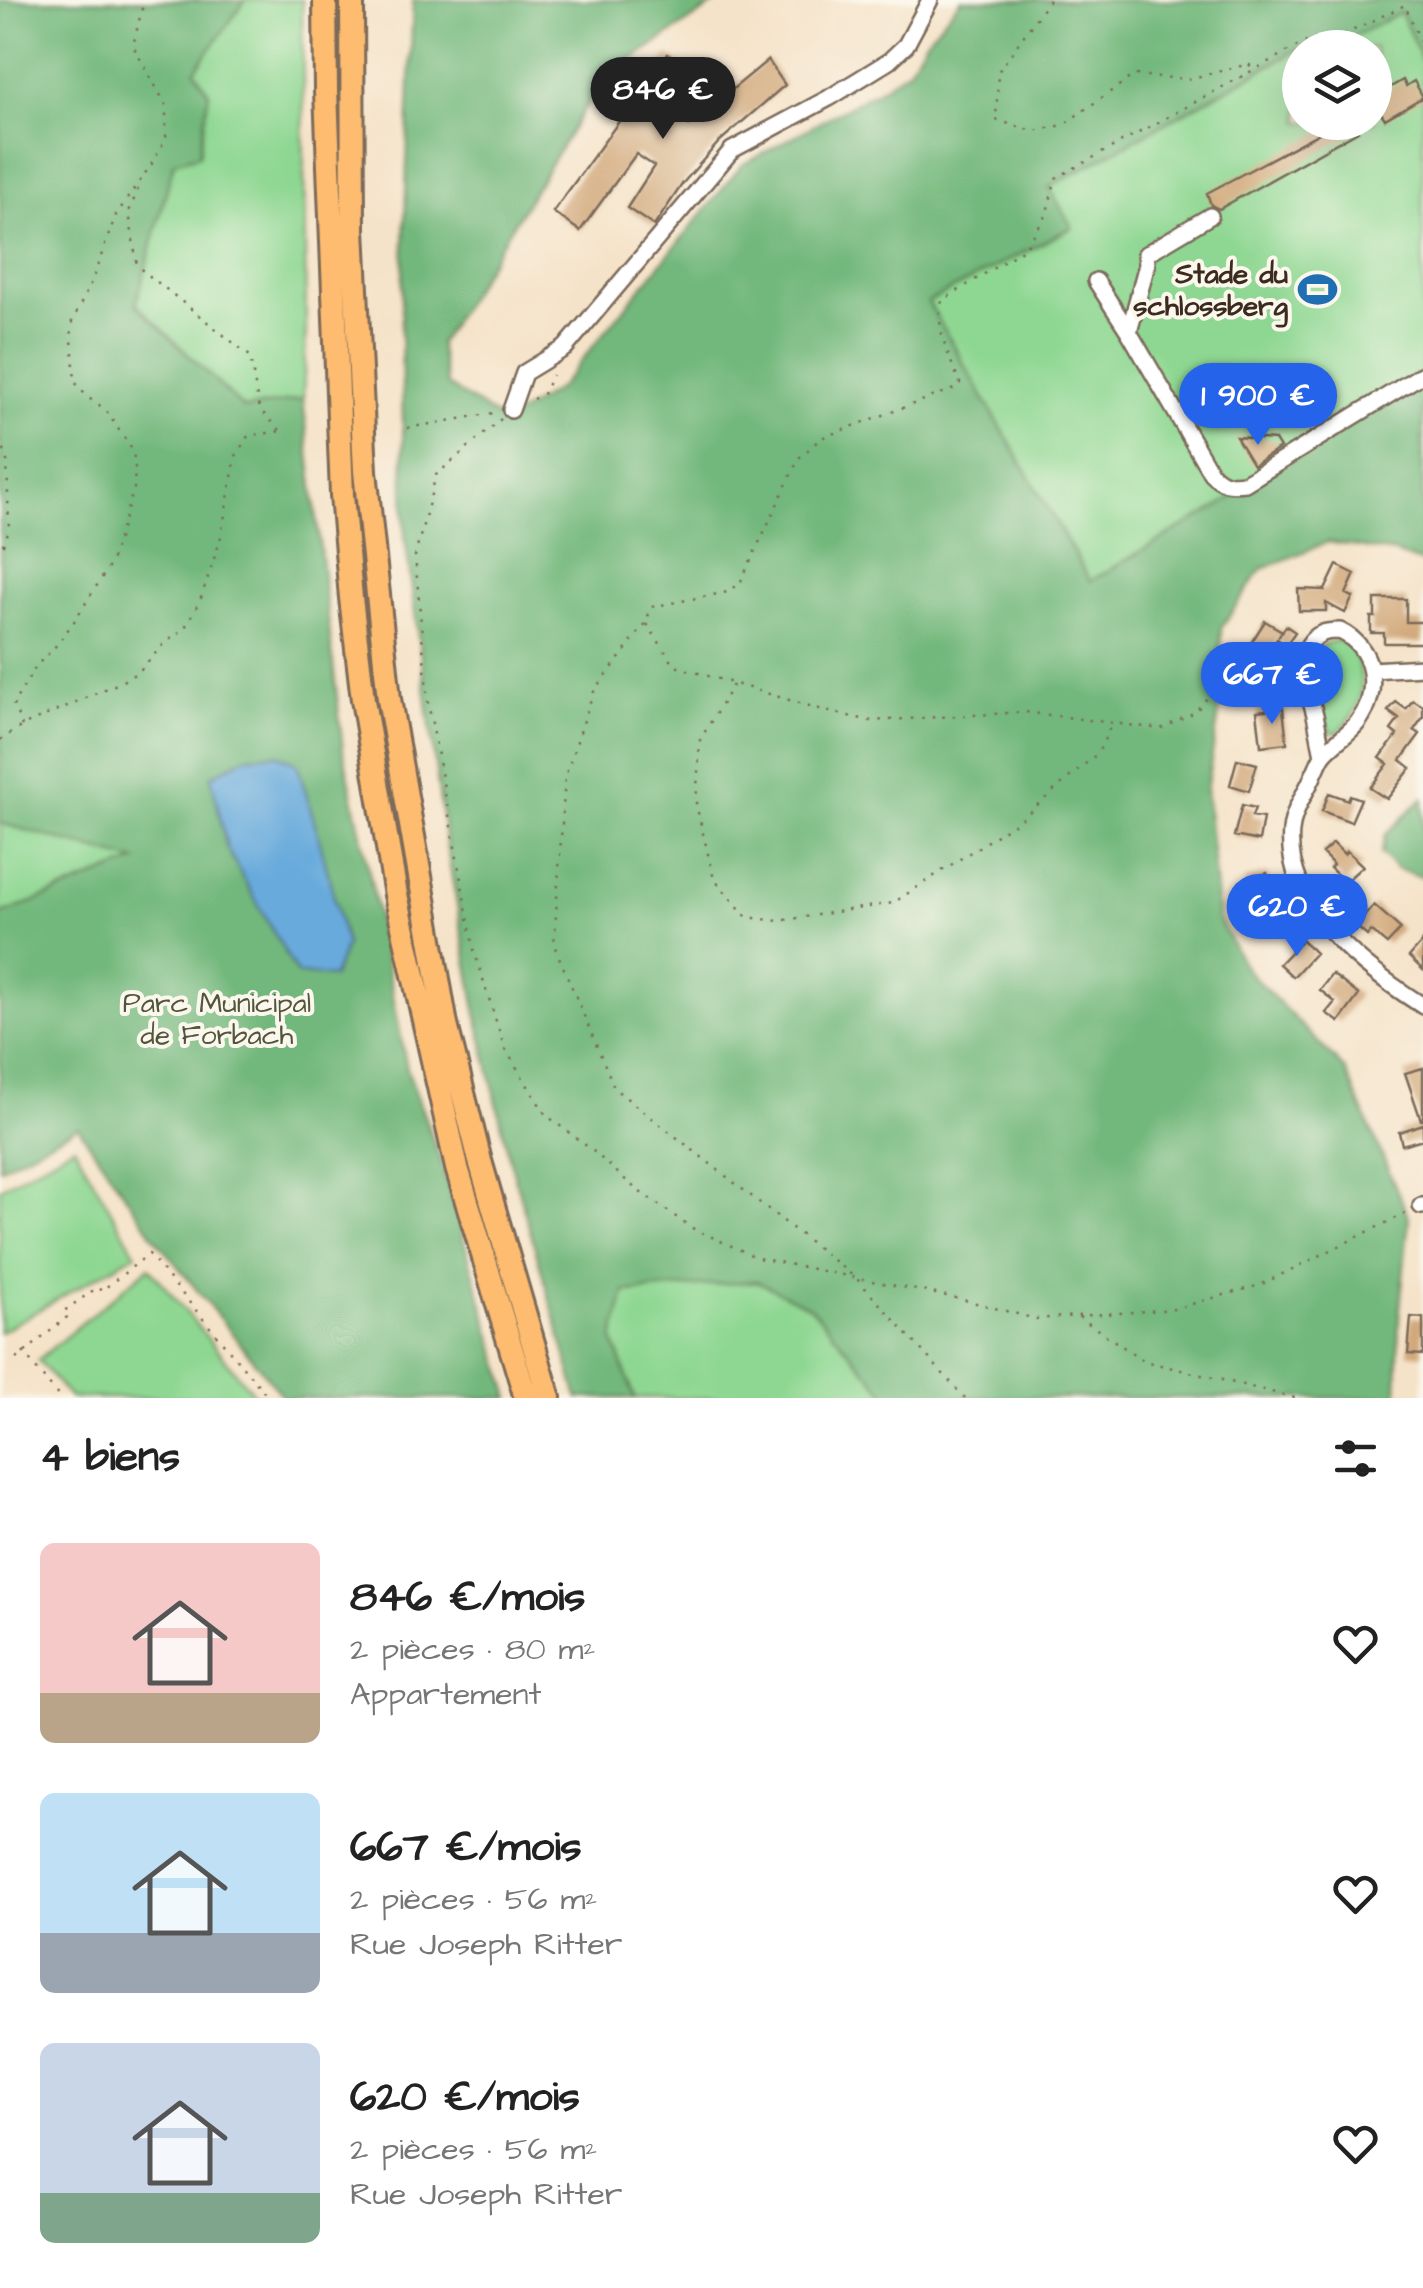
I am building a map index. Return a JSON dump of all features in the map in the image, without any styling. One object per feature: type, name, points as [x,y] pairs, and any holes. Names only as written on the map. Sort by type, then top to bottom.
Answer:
[{"type":"highway","points":[[325,0],[342,495],[363,700],[396,895],[456,1168],[526,1398]]},
{"type":"highway","points":[[352,0],[353,229],[365,472],[389,699],[446,1025],[480,1161],[549,1398]]},
{"type":"street","points":[[511,410],[524,373],[565,348],[732,150],[830,98],[888,61],[906,45],[930,0]]},
{"type":"street","points":[[1129,332],[1146,254],[1210,216]]},
{"type":"street","points":[[1096,282],[1211,473],[1230,485],[1245,483],[1423,374]]},
{"type":"street","points":[[1322,755],[1305,675],[1306,652],[1323,633],[1340,630],[1360,644],[1372,689],[1357,723],[1322,755],[1298,804],[1291,828],[1291,855],[1297,880],[1330,930],[1363,964],[1423,1006]]},
{"type":"street","points":[[1370,670],[1423,666]]},
{"type":"path","points":[[22,726],[13,704],[110,565],[134,488],[133,451],[106,409],[87,397],[76,382],[71,324],[116,215],[166,138],[166,105],[133,46],[144,0]]},
{"type":"path","points":[[1049,0],[998,72],[996,120],[1034,132],[1063,125],[1134,74],[1188,79],[1248,64],[1254,70]]},
{"type":"path","points":[[965,1398],[857,1279],[615,1088],[554,945],[565,777],[593,693],[646,622],[651,607],[728,592],[741,581],[799,458],[821,438],[954,389],[960,383],[938,313],[942,302],[1025,248],[1046,216],[1056,178],[1312,38],[1333,40],[1406,5],[1423,48]]},
{"type":"path","points":[[0,740],[138,672],[184,629],[200,601],[220,541],[236,456],[248,436],[282,432],[259,408],[250,356],[138,266],[129,212],[140,181]]},
{"type":"path","points":[[554,368],[544,393],[511,410],[436,475],[414,556],[428,702],[474,950],[504,1047],[546,1115],[637,1190],[692,1228],[758,1258],[961,1299],[1036,1319],[1174,1309],[1260,1284],[1422,1206]]},
{"type":"path","points":[[407,428],[511,410]]},
{"type":"path","points":[[0,440],[7,458],[9,530],[0,552]]},
{"type":"path","points":[[646,622],[675,666],[871,721],[1025,712],[1161,729],[1196,712],[1214,690],[1305,675]]},
{"type":"path","points":[[734,683],[700,740],[696,804],[714,880],[747,917],[779,921],[893,903],[1021,819],[1098,754],[1112,723]]},
{"type":"path","points":[[17,1359],[67,1317],[64,1310],[98,1287],[102,1291],[149,1254],[268,1398]]},
{"type":"path","points":[[1078,1316],[1144,1361],[1296,1398]]},
{"type":"path","points":[[23,1352],[60,1398]]},
{"type":"green space","name":"Parc Municipal de Forbach","points":[[0,0],[245,1],[195,70],[209,93],[199,155],[174,162],[136,304],[244,409],[303,399],[343,750],[407,1069],[441,1162],[510,1398],[284,1398],[155,1238],[78,1127],[0,1168],[0,915],[136,861],[0,823]]},
{"type":"green space","points":[[244,0],[302,0],[306,329],[303,399],[244,409],[136,304],[195,70]]},
{"type":"green space","points":[[413,0],[721,0],[603,79],[439,344],[447,385],[505,422],[559,388],[742,165],[909,69],[927,39],[961,0],[1423,0],[1423,63],[1401,13],[1366,30],[1282,30],[1282,58],[1049,187],[1072,227],[928,302],[1090,581],[1423,379],[1423,563],[1395,553],[1328,542],[1261,569],[1221,628],[1220,708],[1206,790],[1219,920],[1246,969],[1345,1070],[1409,1218],[1399,1317],[1397,1398],[890,1398],[811,1308],[757,1281],[625,1292],[613,1340],[635,1398],[578,1398],[509,1157],[477,1015],[445,839],[405,537],[401,327]]},
{"type":"green space","points":[[1401,13],[1423,63],[1423,379],[1090,581],[928,302],[1072,228],[1049,187],[1282,59],[1282,140],[1392,140],[1392,30],[1366,30]]},
{"type":"green space","points":[[1339,640],[1353,648],[1362,683],[1354,713],[1337,733],[1330,732],[1326,724],[1314,674],[1317,652],[1325,644]]},
{"type":"green space","points":[[1423,798],[1423,877],[1396,869],[1381,853],[1386,834]]},
{"type":"green space","points":[[0,823],[138,860],[0,915]]},
{"type":"green space","points":[[74,1146],[136,1254],[0,1332],[0,1188]]},
{"type":"green space","points":[[149,1267],[257,1398],[70,1398],[38,1360]]},
{"type":"green space","points":[[757,1281],[811,1307],[890,1398],[635,1398],[613,1340],[624,1292]]},
{"type":"water","points":[[277,754],[297,763],[346,945],[333,977],[297,974],[227,849],[211,776],[248,756]]},
{"type":"building","points":[[668,54],[694,75],[669,111],[689,125],[768,60],[785,85],[719,142],[683,183],[654,226],[627,208],[654,166],[636,154],[580,231],[553,212]]},
{"type":"building","points":[[1403,80],[1406,86],[1414,81],[1423,97],[1392,115],[1392,86]]},
{"type":"building","points":[[1306,140],[1342,140],[1219,209],[1211,205],[1207,193]]},
{"type":"building","points":[[1236,437],[1275,440],[1280,448],[1253,465]]},
{"type":"building","points":[[1337,565],[1355,574],[1346,594],[1353,597],[1345,613],[1326,603],[1326,611],[1299,611],[1298,589],[1325,590]]},
{"type":"building","points":[[1375,599],[1406,599],[1406,622],[1423,622],[1423,643],[1384,643],[1384,633],[1371,633]]},
{"type":"building","points":[[1265,621],[1282,631],[1278,637],[1286,626],[1295,632],[1286,645],[1277,639],[1267,654],[1251,643]]},
{"type":"building","points":[[1413,700],[1423,706],[1423,717],[1414,730],[1420,734],[1401,760],[1411,768],[1387,799],[1370,788],[1388,764],[1380,758],[1397,735],[1391,730],[1399,719],[1388,711],[1396,702],[1406,709]]},
{"type":"building","points":[[1283,708],[1287,743],[1261,746],[1257,711]]},
{"type":"building","points":[[1237,759],[1257,764],[1249,791],[1230,785]]},
{"type":"building","points":[[1329,793],[1348,800],[1350,795],[1361,799],[1351,822],[1322,811]]},
{"type":"building","points":[[1242,805],[1255,808],[1252,816],[1263,818],[1259,841],[1234,836]]},
{"type":"building","points":[[1333,843],[1363,866],[1345,882],[1330,868],[1333,865],[1322,853]]},
{"type":"building","points":[[1267,873],[1279,909],[1246,920],[1242,908],[1251,906],[1244,880]]},
{"type":"building","points":[[1374,905],[1401,929],[1387,944],[1371,931],[1367,936],[1356,926]]},
{"type":"building","points":[[1302,940],[1315,953],[1293,977],[1279,964]]},
{"type":"building","points":[[1423,941],[1423,970],[1409,957]]},
{"type":"building","points":[[1332,974],[1359,995],[1339,1022],[1326,1013],[1335,1002],[1320,990]]},
{"type":"building","points":[[1423,1068],[1423,1120],[1421,1120],[1405,1073]]},
{"type":"building","points":[[1423,1124],[1423,1139],[1402,1145],[1399,1132]]},
{"type":"building","points":[[1411,1317],[1423,1318],[1423,1355],[1408,1354]]},
{"type":"place","name":"Stade du schlossberg","points":[[1318,289]]}]
